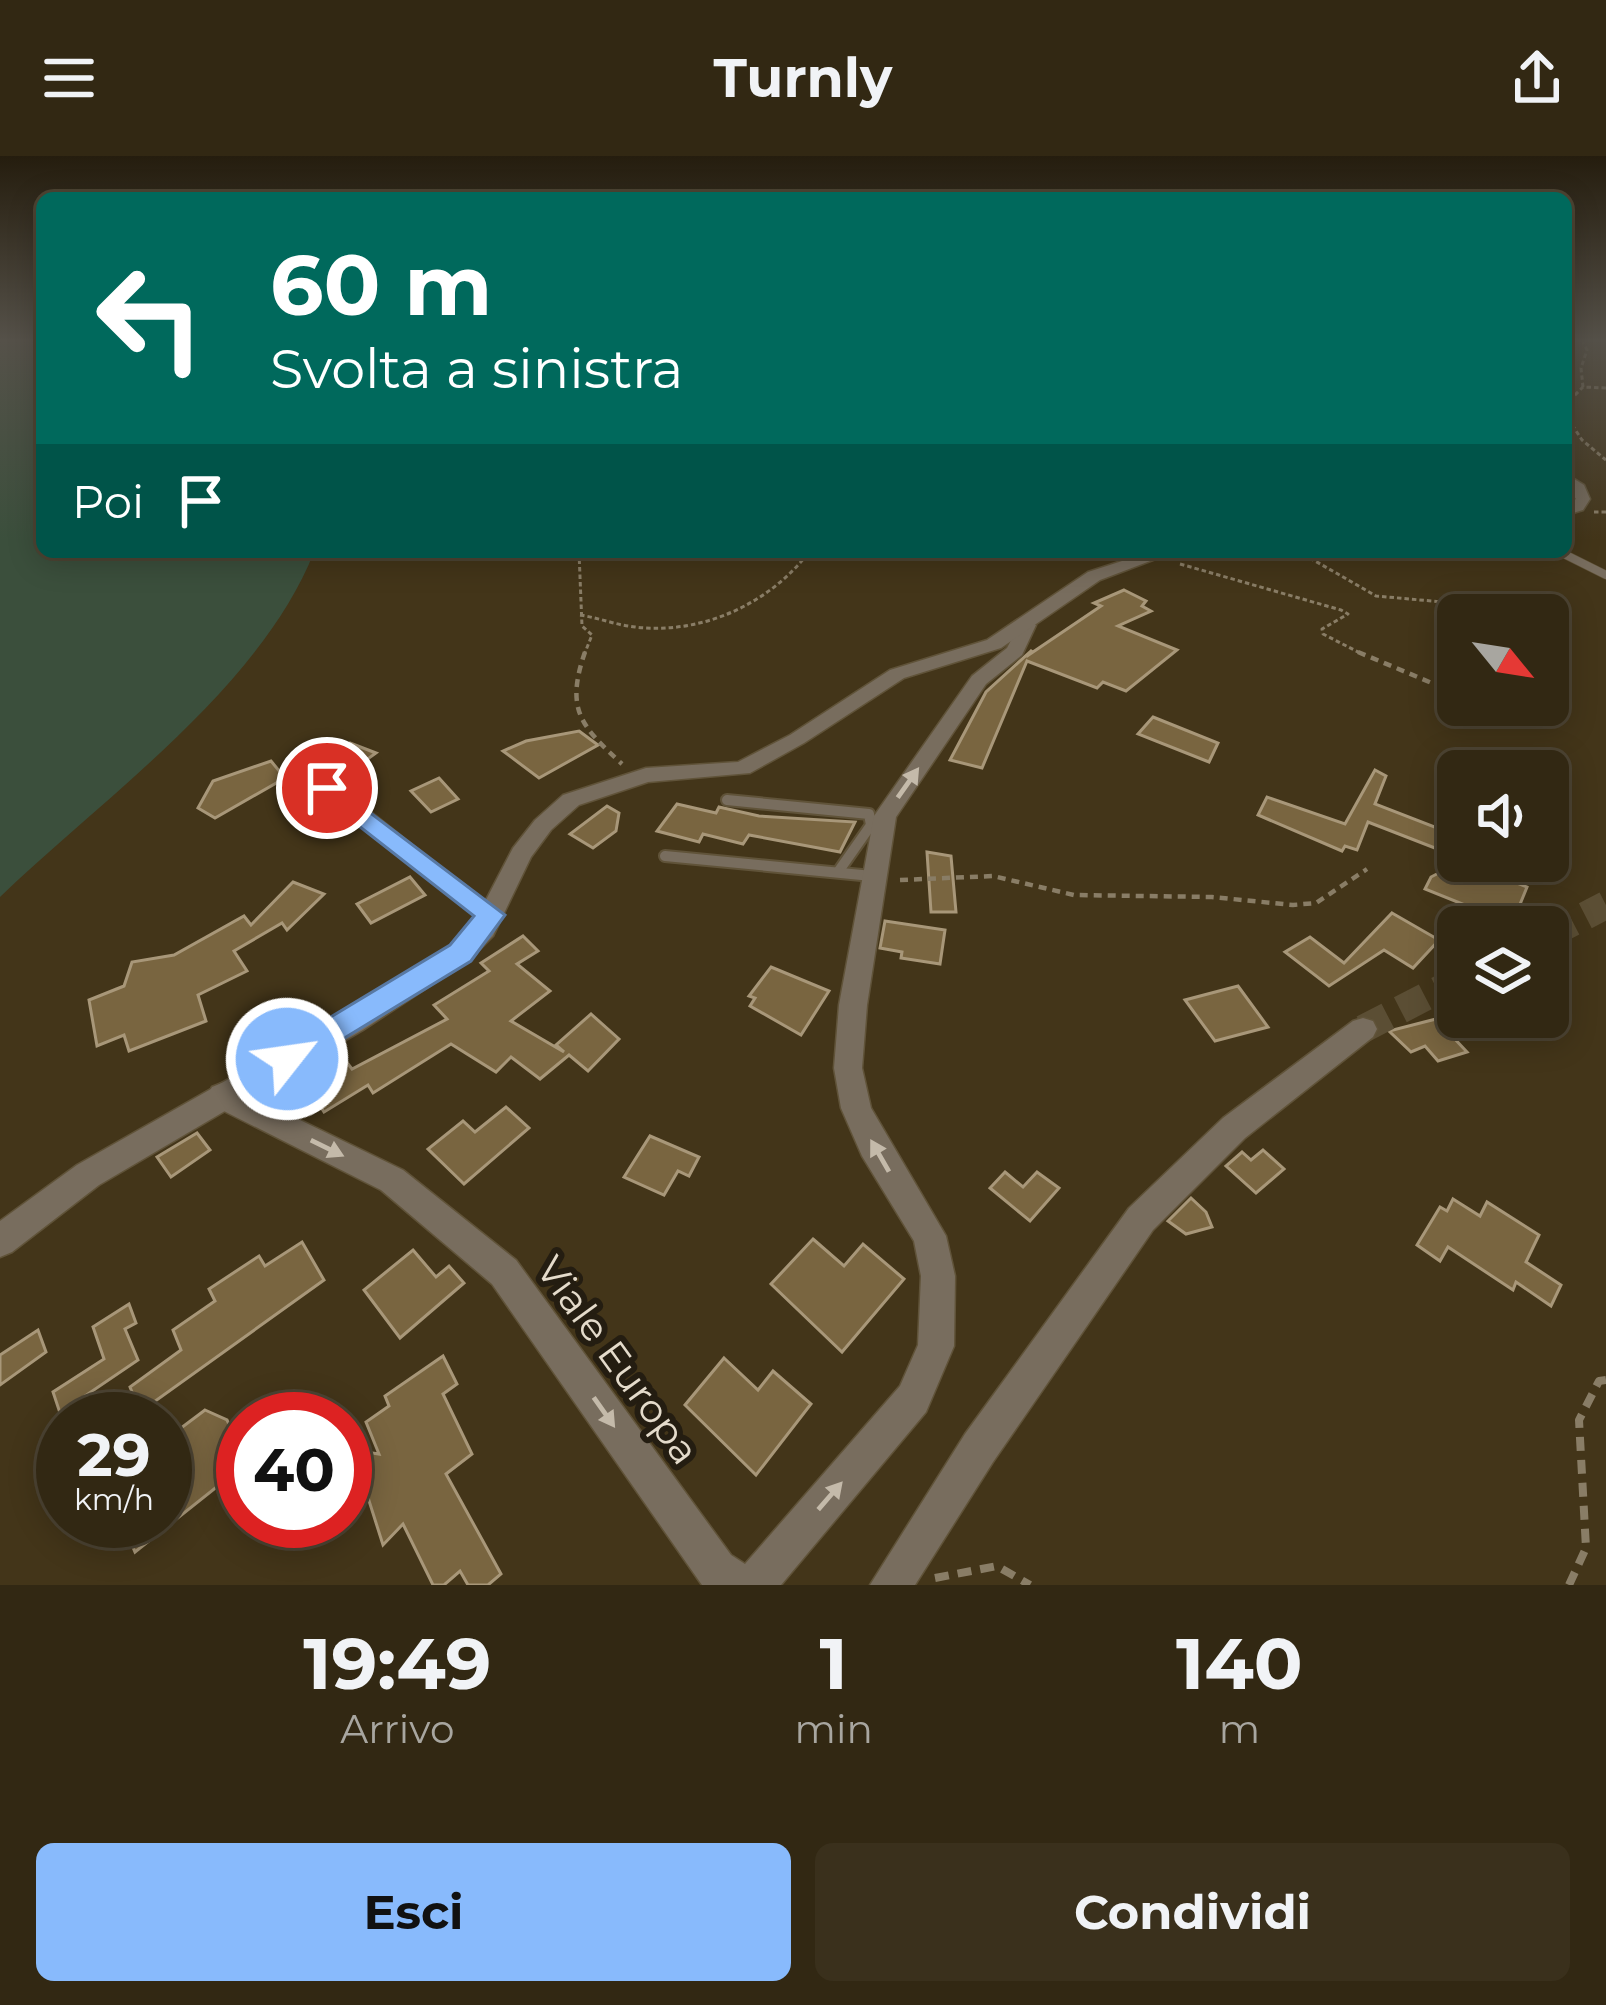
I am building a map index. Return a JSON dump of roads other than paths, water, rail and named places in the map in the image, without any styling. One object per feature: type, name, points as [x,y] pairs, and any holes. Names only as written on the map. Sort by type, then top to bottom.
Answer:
[{"type":"street","points":[[1572,485],[1583,499],[1572,510]]},
{"type":"street","points":[[0,1241],[56,1196],[460,953],[491,915],[521,854],[542,825],[571,800],[646,775],[742,768],[797,740],[897,674],[994,644],[1027,626],[1094,576],[1162,558]]},
{"type":"street","points":[[754,1585],[913,1399],[936,1346],[938,1276],[929,1236],[873,1146],[856,1108],[848,1068],[872,879],[885,816],[979,680],[1015,651],[1027,626]]},
{"type":"street","points":[[891,1585],[980,1448],[1141,1220],[1234,1128],[1363,1029]]},
{"type":"street","name":"Viale Europa","points":[[222,1096],[392,1180],[504,1272],[716,1570],[742,1585]]},
{"type":"lane","points":[[1572,558],[1606,575]]},
{"type":"lane","points":[[288,768],[352,804],[491,915]]},
{"type":"lane","points":[[727,800],[869,814],[871,825],[838,872]]},
{"type":"lane","points":[[664,856],[872,879]]},
{"type":"tunnel","points":[[1569,924],[1606,905]]},
{"type":"tunnel","points":[[1363,1029],[1437,991]]}]
